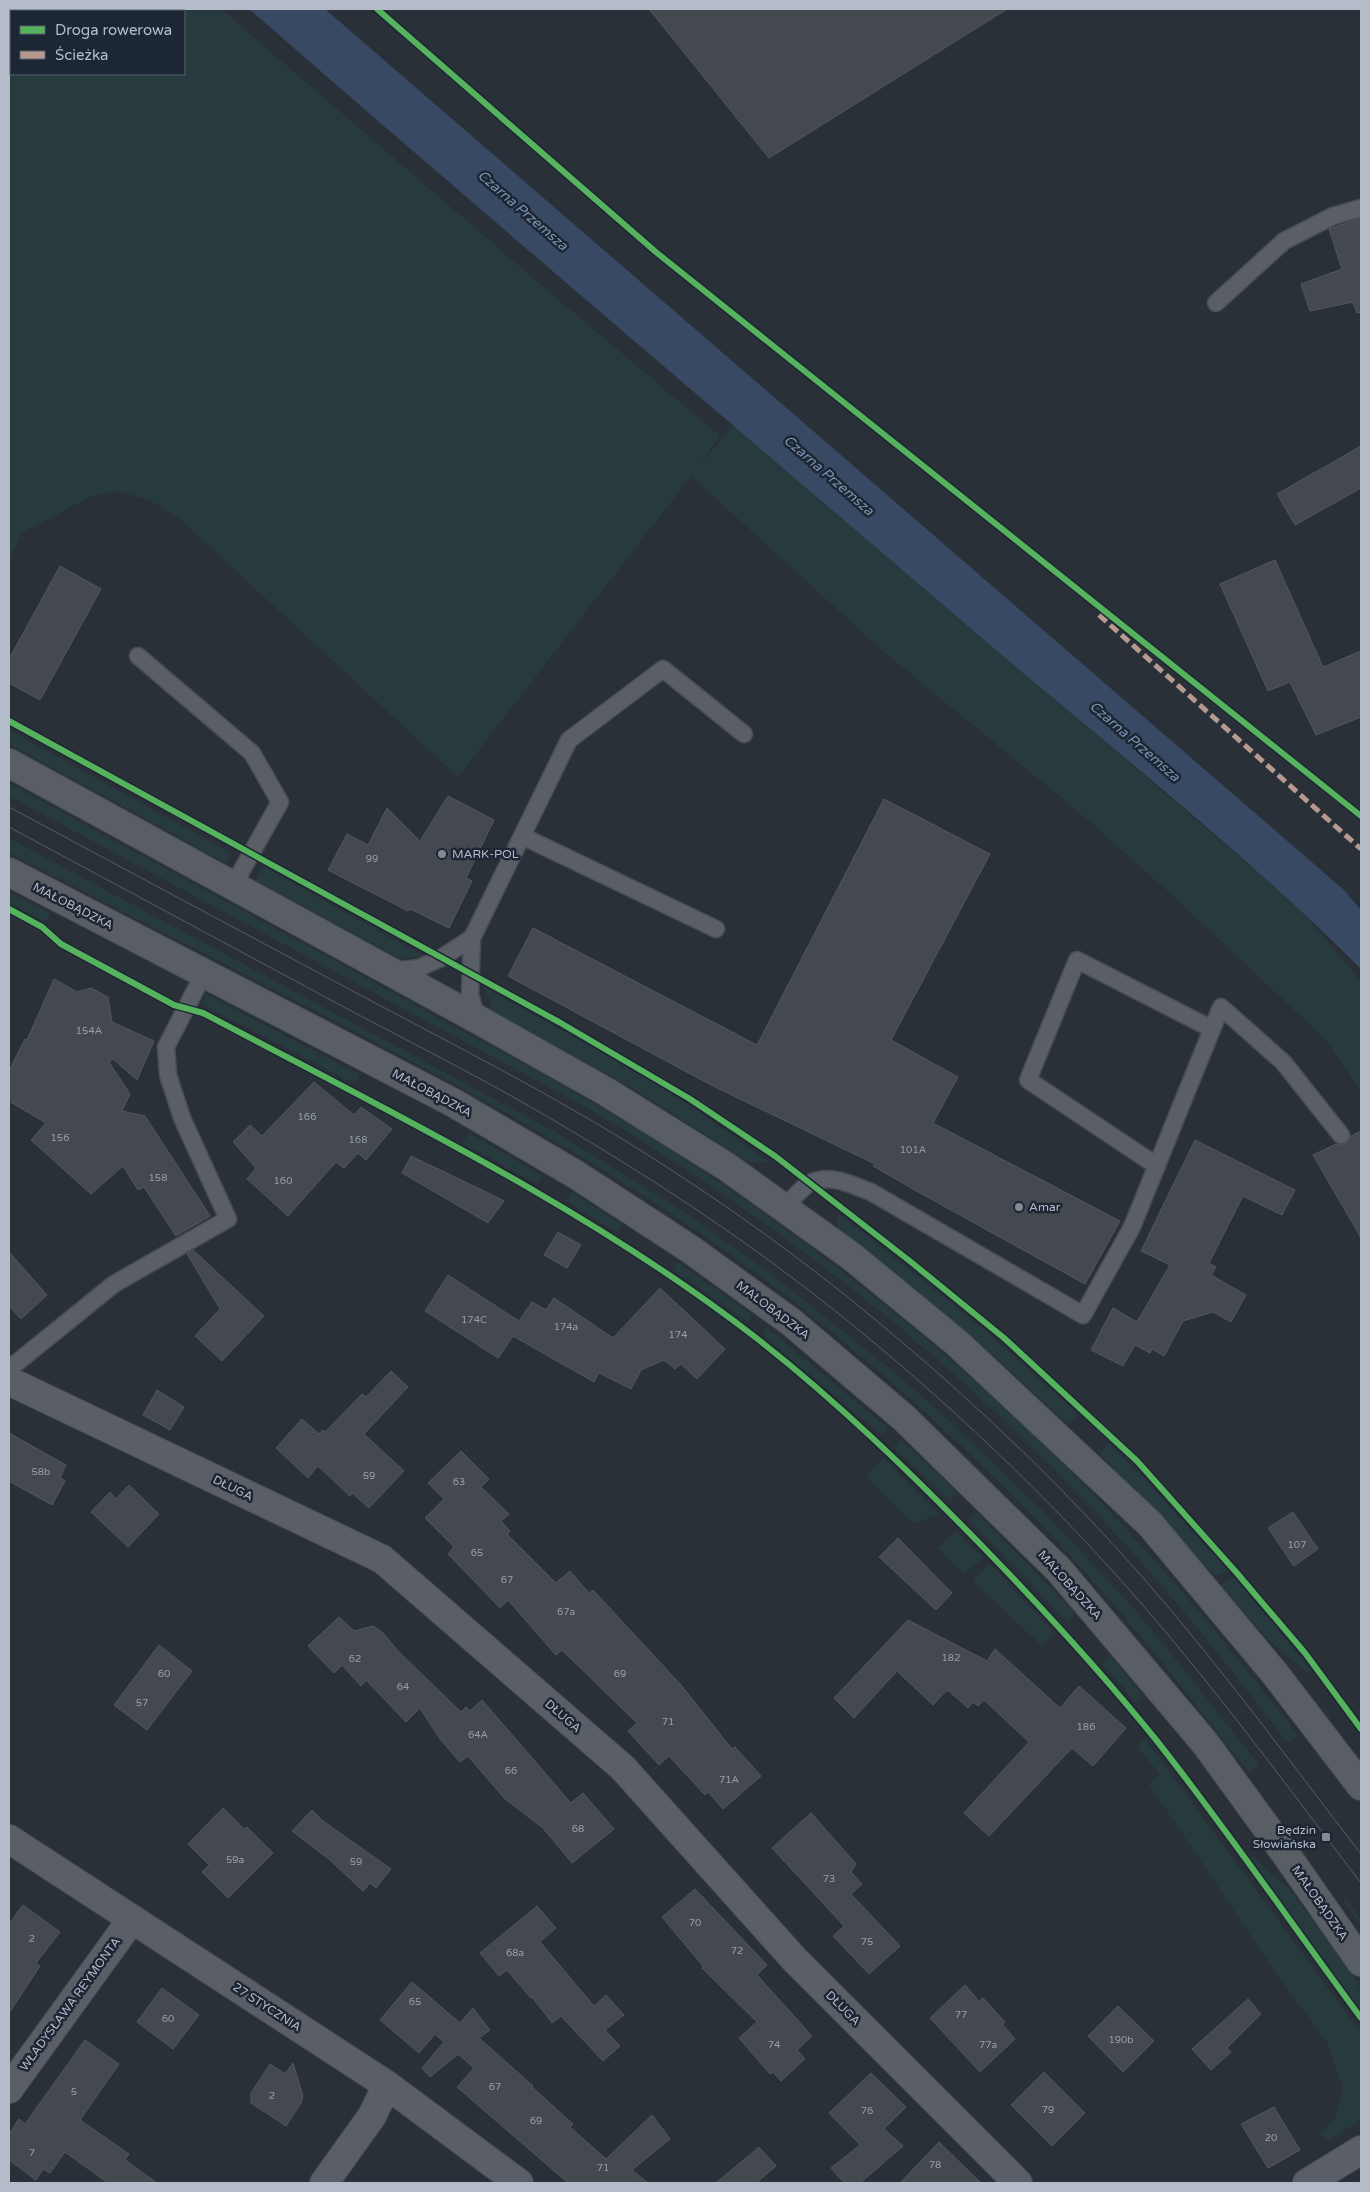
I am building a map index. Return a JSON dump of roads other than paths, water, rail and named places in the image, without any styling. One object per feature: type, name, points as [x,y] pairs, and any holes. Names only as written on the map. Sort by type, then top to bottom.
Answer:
[{"type":"street","points":[[9,763],[605,1091],[727,1167],[850,1256],[957,1343],[1150,1524],[1270,1668],[1361,1786]]},
{"type":"street","name":"MAŁOBĄDZKA","points":[[9,872],[452,1102],[575,1174],[690,1249],[791,1322],[904,1418],[1059,1570],[1205,1743],[1286,1852],[1361,1962]]},
{"type":"street","name":"DŁUGA","points":[[9,1381],[382,1559],[623,1768],[795,1960],[1018,2183]]},
{"type":"street","name":"27 STYCZNIA","points":[[9,1839],[387,2084],[519,2183]]},
{"type":"street","name":"WŁADYSŁAWA REYMONTA","points":[[9,2089],[132,1919]]},
{"type":"street","points":[[324,2183],[372,2116],[387,2084]]},
{"type":"street","points":[[1307,2183],[1361,2150]]},
{"type":"lane","points":[[1216,303],[1284,240],[1333,216],[1361,208]]},
{"type":"lane","points":[[138,656],[252,753],[280,802],[233,886]]},
{"type":"lane","points":[[477,1019],[470,995],[472,938],[569,740],[664,669],[744,734]]},
{"type":"lane","points":[[522,836],[716,930]]},
{"type":"lane","points":[[389,971],[419,968],[441,958],[472,938]]},
{"type":"lane","points":[[1157,1166],[1028,1080],[1077,960],[1212,1028]]},
{"type":"lane","points":[[9,1369],[114,1284],[228,1219],[182,1118],[168,1075],[166,1047],[204,973]]},
{"type":"lane","points":[[784,1208],[810,1184],[825,1180],[842,1180],[871,1192],[1083,1315],[1132,1227],[1221,1008],[1282,1062],[1341,1135]]},
{"type":"water","name":"Czarna Przemsza","points":[[249,9],[325,9],[1344,890],[1361,910],[1361,969],[1316,925],[1223,841],[983,639]]},
{"type":"tram line","points":[[9,807],[570,1108],[675,1172],[749,1222],[820,1276],[890,1332],[957,1390],[1085,1514],[1145,1580],[1201,1647],[1361,1854]]},
{"type":"tram line","points":[[9,827],[548,1117],[634,1169],[718,1224],[839,1314],[918,1380],[995,1450],[1105,1563],[1174,1642],[1222,1701],[1361,1883]]},
{"type":"place","name":"MARK-POL","points":[[442,854]]},
{"type":"place","name":"Amar","points":[[1019,1207]]},
{"type":"place","name":"Będzin Słowiańska","points":[[1326,1837]]}]
